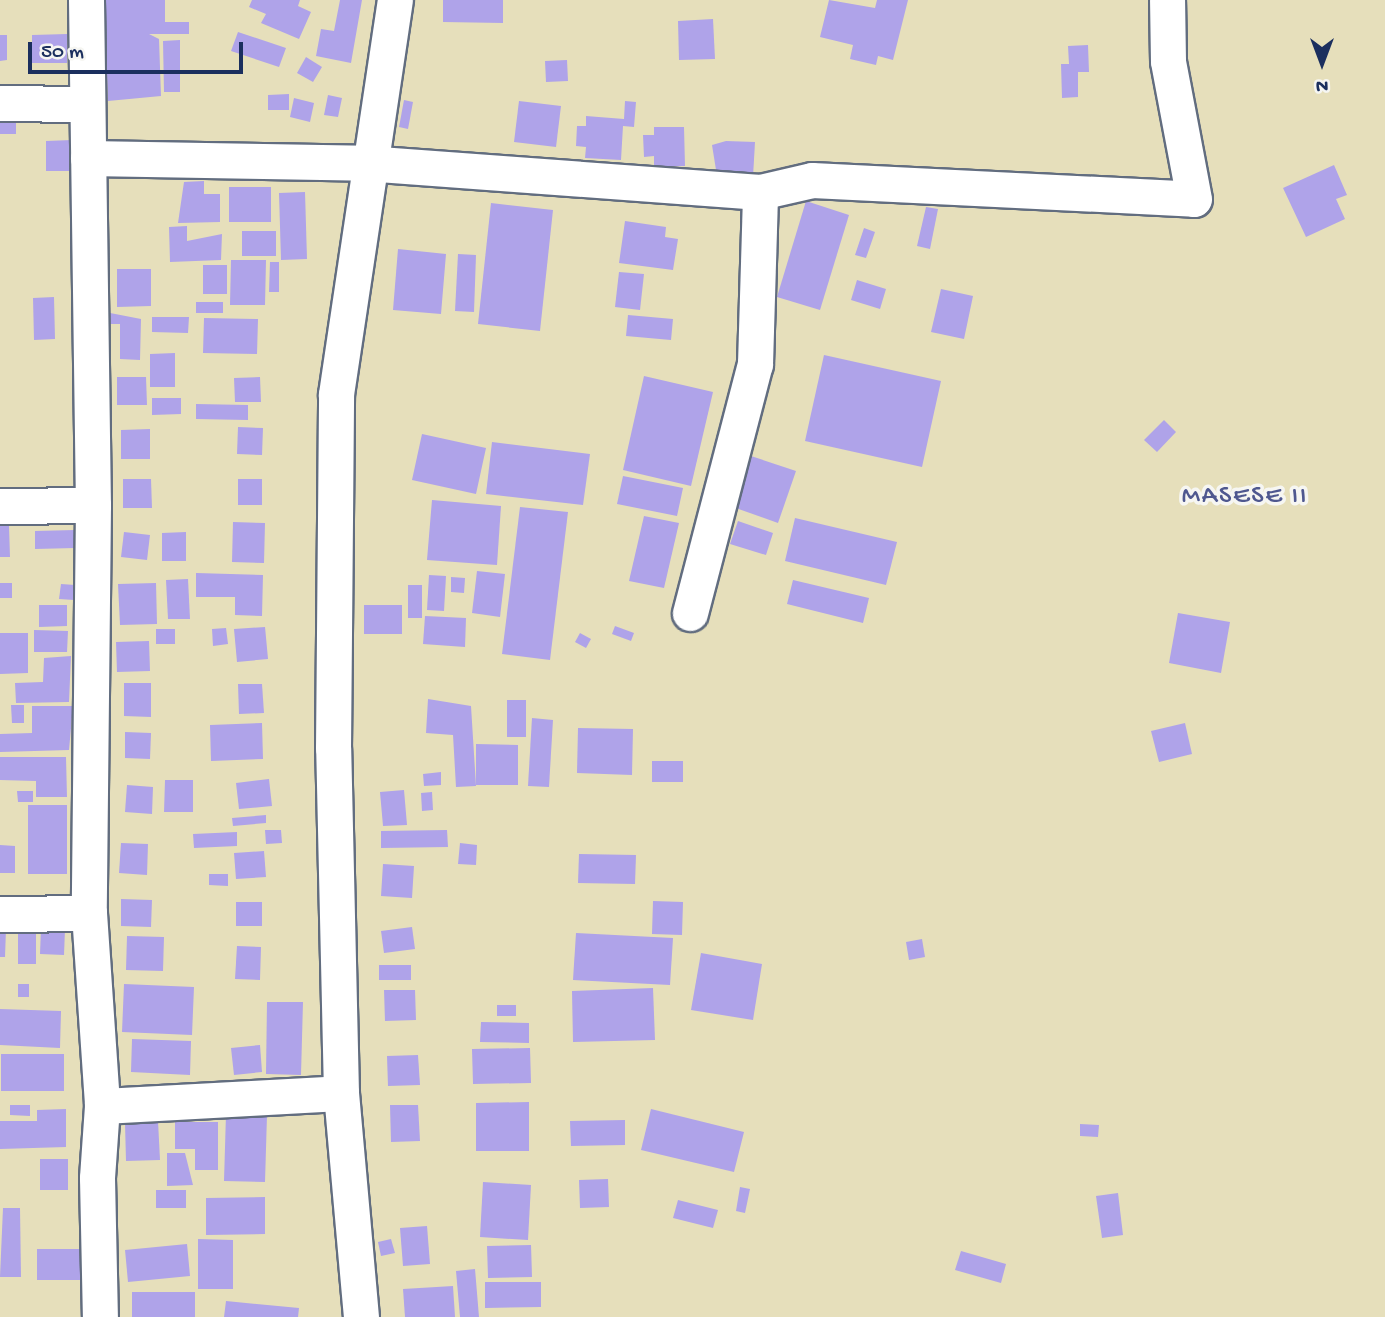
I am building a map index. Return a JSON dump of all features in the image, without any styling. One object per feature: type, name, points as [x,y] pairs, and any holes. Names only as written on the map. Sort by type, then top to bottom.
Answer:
[{"type":"street","points":[[86,0],[93,505],[89,913],[102,1106],[97,1178],[100,1317]]},
{"type":"street","points":[[361,1317],[341,1093],[333,748],[335,394],[365,163],[394,0]]},
{"type":"street","points":[[88,158],[365,163],[760,192],[812,180],[1194,200],[1168,61],[1167,0]]},
{"type":"street","points":[[0,103],[87,104]]},
{"type":"street","points":[[690,613],[755,364],[760,192]]},
{"type":"street","points":[[0,506],[93,505]]},
{"type":"street","points":[[0,914],[89,913]]},
{"type":"street","points":[[102,1106],[341,1093]]},
{"type":"building","points":[[104,0],[165,0],[165,22],[189,22],[189,34],[149,34],[159,39],[161,96],[108,101]]},
{"type":"building","points":[[252,0],[300,0],[298,6],[311,12],[299,39],[261,23],[266,14],[249,7]]},
{"type":"building","points":[[340,0],[362,0],[351,63],[316,56],[321,29],[334,31]]},
{"type":"building","points":[[443,0],[503,0],[503,23],[443,22]]},
{"type":"building","points":[[829,0],[875,8],[877,0],[908,0],[893,60],[878,56],[876,65],[850,59],[853,45],[820,37]]},
{"type":"building","points":[[713,19],[715,59],[679,60],[678,21]]},
{"type":"building","points":[[238,32],[286,48],[279,67],[231,51]]},
{"type":"building","points":[[67,34],[67,63],[32,63],[32,35]]},
{"type":"building","points":[[0,35],[7,35],[7,60],[0,61]]},
{"type":"building","points":[[180,40],[180,92],[164,92],[163,41]]},
{"type":"building","points":[[1088,45],[1089,72],[1078,72],[1078,97],[1062,98],[1061,64],[1069,64],[1068,46]]},
{"type":"building","points":[[306,57],[322,67],[313,82],[297,73]]},
{"type":"building","points":[[567,60],[568,81],[546,82],[545,61]]},
{"type":"building","points":[[289,94],[289,110],[268,110],[268,95]]},
{"type":"building","points":[[328,95],[342,98],[338,117],[324,115]]},
{"type":"building","points":[[294,98],[314,103],[310,122],[290,117]]},
{"type":"building","points":[[404,100],[413,102],[408,129],[399,127]]},
{"type":"building","points":[[519,101],[561,106],[556,147],[514,142]]},
{"type":"building","points":[[625,101],[636,102],[634,127],[623,126],[621,160],[585,158],[586,147],[576,146],[577,126],[586,126],[586,116],[624,119]]},
{"type":"building","points":[[0,117],[16,117],[16,134],[0,134]]},
{"type":"building","points":[[654,127],[684,127],[685,166],[654,167],[654,156],[644,157],[643,135],[654,135]]},
{"type":"building","points":[[72,140],[73,171],[46,171],[46,141]]},
{"type":"building","points":[[726,141],[755,142],[753,177],[717,176],[712,145]]},
{"type":"building","points":[[1334,165],[1347,195],[1336,199],[1345,219],[1306,237],[1283,188]]},
{"type":"building","points":[[204,181],[204,194],[220,194],[220,222],[178,223],[184,182]]},
{"type":"building","points":[[229,187],[271,187],[271,222],[229,222]]},
{"type":"building","points":[[305,192],[307,259],[281,260],[279,193]]},
{"type":"building","points":[[806,201],[849,215],[820,310],[777,297]]},
{"type":"building","points":[[491,203],[553,210],[540,331],[478,324]]},
{"type":"building","points":[[926,207],[938,209],[930,249],[917,246]]},
{"type":"building","points":[[625,221],[666,227],[665,237],[678,239],[673,270],[619,263]]},
{"type":"building","points":[[187,226],[187,241],[222,234],[221,260],[170,262],[169,227]]},
{"type":"building","points":[[864,228],[875,232],[866,258],[855,255]]},
{"type":"building","points":[[242,231],[276,231],[276,256],[242,256]]},
{"type":"building","points":[[398,249],[446,254],[441,314],[393,310]]},
{"type":"building","points":[[458,254],[476,255],[474,312],[455,311]]},
{"type":"building","points":[[231,260],[266,260],[265,305],[230,305]]},
{"type":"building","points":[[270,262],[279,262],[279,292],[269,292]]},
{"type":"building","points":[[203,265],[227,265],[227,294],[203,294]]},
{"type":"building","points":[[117,269],[151,269],[151,306],[117,307]]},
{"type":"building","points":[[619,272],[644,274],[640,310],[615,307]]},
{"type":"building","points":[[857,280],[886,289],[880,309],[851,300]]},
{"type":"building","points":[[941,289],[973,296],[964,339],[931,332]]},
{"type":"building","points":[[54,297],[55,339],[34,340],[33,298]]},
{"type":"building","points":[[196,302],[223,302],[223,313],[196,313]]},
{"type":"building","points":[[105,312],[141,319],[140,360],[120,359],[120,324],[105,324]]},
{"type":"building","points":[[628,315],[673,319],[671,340],[626,336]]},
{"type":"building","points":[[152,317],[189,317],[188,333],[152,332]]},
{"type":"building","points":[[204,318],[258,319],[257,354],[203,353]]},
{"type":"building","points":[[175,353],[175,387],[150,387],[150,354]]},
{"type":"building","points":[[824,355],[941,381],[922,467],[805,441]]},
{"type":"building","points":[[644,376],[713,392],[691,486],[623,470]]},
{"type":"building","points":[[117,377],[146,377],[147,405],[117,405]]},
{"type":"building","points":[[260,377],[261,402],[235,402],[234,378]]},
{"type":"building","points":[[152,398],[181,398],[181,414],[152,415]]},
{"type":"building","points":[[196,404],[248,405],[248,420],[196,419]]},
{"type":"building","points":[[1164,420],[1176,432],[1157,452],[1144,440]]},
{"type":"building","points":[[238,427],[263,428],[262,455],[237,454]]},
{"type":"building","points":[[150,429],[150,459],[121,459],[121,430]]},
{"type":"building","points":[[422,434],[486,448],[476,494],[412,480]]},
{"type":"building","points":[[492,442],[590,454],[583,505],[486,494]]},
{"type":"building","points":[[751,456],[796,471],[778,523],[733,507]]},
{"type":"building","points":[[623,476],[683,488],[677,516],[617,504]]},
{"type":"building","points":[[123,479],[151,479],[152,508],[123,508]]},
{"type":"building","points":[[238,479],[262,479],[262,505],[238,505]]},
{"type":"building","points":[[432,500],[501,506],[497,565],[427,560]]},
{"type":"building","points":[[520,507],[568,512],[550,660],[502,654]]},
{"type":"building","points":[[644,516],[679,523],[664,588],[629,581]]},
{"type":"building","points":[[795,518],[897,542],[886,585],[785,561]]},
{"type":"building","points":[[738,521],[773,533],[766,555],[730,544]]},
{"type":"building","points":[[233,522],[265,523],[264,563],[232,562]]},
{"type":"building","points":[[0,526],[9,526],[10,557],[0,557]]},
{"type":"building","points":[[75,530],[75,548],[35,549],[35,531]]},
{"type":"building","points":[[124,532],[150,535],[147,560],[121,557]]},
{"type":"building","points":[[186,532],[186,561],[162,561],[162,533]]},
{"type":"building","points":[[477,571],[505,574],[500,617],[472,613]]},
{"type":"building","points":[[196,573],[263,575],[262,616],[235,615],[235,597],[196,597]]},
{"type":"building","points":[[429,575],[446,576],[444,611],[427,610]]},
{"type":"building","points":[[451,577],[465,578],[464,593],[451,592]]},
{"type":"building","points":[[188,579],[190,619],[168,619],[166,580]]},
{"type":"building","points":[[793,580],[869,598],[863,623],[787,604]]},
{"type":"building","points":[[0,583],[12,583],[12,598],[0,598]]},
{"type":"building","points":[[156,583],[157,624],[120,625],[118,584]]},
{"type":"building","points":[[61,584],[75,585],[74,600],[59,599]]},
{"type":"building","points":[[408,585],[422,585],[422,618],[408,618]]},
{"type":"building","points":[[39,605],[67,605],[67,626],[39,627]]},
{"type":"building","points":[[364,605],[402,605],[402,634],[364,634]]},
{"type":"building","points":[[1178,613],[1230,622],[1221,673],[1169,663]]},
{"type":"building","points":[[425,616],[466,618],[465,647],[423,644]]},
{"type":"building","points":[[615,626],[634,633],[631,641],[612,634]]},
{"type":"building","points":[[265,627],[268,659],[237,662],[234,629]]},
{"type":"building","points":[[226,628],[228,644],[213,646],[212,629]]},
{"type":"building","points":[[156,629],[175,629],[175,644],[156,644]]},
{"type":"building","points":[[34,630],[68,631],[67,652],[34,652]]},
{"type":"building","points":[[0,633],[28,633],[28,673],[0,674]]},
{"type":"building","points":[[580,633],[591,639],[586,648],[575,642]]},
{"type":"building","points":[[149,641],[150,671],[117,672],[116,642]]},
{"type":"building","points":[[71,656],[69,702],[16,703],[15,683],[43,682],[44,658]]},
{"type":"building","points":[[124,683],[151,683],[151,717],[124,716]]},
{"type":"building","points":[[238,684],[262,684],[264,713],[239,714]]},
{"type":"building","points":[[428,699],[471,706],[476,786],[456,787],[453,735],[426,733]]},
{"type":"building","points":[[507,700],[526,700],[526,737],[507,737]]},
{"type":"building","points":[[11,705],[24,705],[24,723],[12,723]]},
{"type":"building","points":[[32,706],[73,706],[69,750],[0,752],[0,734],[32,733]]},
{"type":"building","points":[[532,718],[553,720],[549,787],[528,786]]},
{"type":"building","points":[[262,723],[263,759],[211,761],[210,725]]},
{"type":"building","points":[[1185,723],[1192,754],[1159,762],[1151,731]]},
{"type":"building","points":[[578,728],[633,729],[632,775],[577,773]]},
{"type":"building","points":[[125,732],[151,733],[150,759],[125,758]]},
{"type":"building","points":[[476,744],[518,745],[518,785],[476,785]]},
{"type":"building","points":[[0,757],[66,757],[67,797],[36,797],[36,781],[0,780]]},
{"type":"building","points":[[652,761],[683,761],[683,782],[652,782]]},
{"type":"building","points":[[441,772],[441,785],[424,786],[423,774]]},
{"type":"building","points":[[269,779],[272,806],[239,809],[236,783]]},
{"type":"building","points":[[165,780],[193,780],[193,812],[164,812]]},
{"type":"building","points":[[127,785],[153,787],[152,814],[125,812]]},
{"type":"building","points":[[404,790],[407,825],[383,826],[380,792]]},
{"type":"building","points":[[17,791],[33,791],[33,802],[18,802]]},
{"type":"building","points":[[432,792],[433,810],[422,811],[421,793]]},
{"type":"building","points":[[28,805],[67,805],[67,874],[28,874]]},
{"type":"building","points":[[266,815],[266,823],[233,826],[232,818]]},
{"type":"building","points":[[265,830],[281,830],[282,843],[266,844]]},
{"type":"building","points":[[447,830],[448,847],[381,848],[381,831]]},
{"type":"building","points":[[237,832],[237,846],[194,848],[193,834]]},
{"type":"building","points":[[121,843],[148,844],[147,875],[119,873]]},
{"type":"building","points":[[460,843],[477,845],[476,865],[458,864]]},
{"type":"building","points":[[0,845],[15,846],[15,873],[0,873]]},
{"type":"building","points":[[264,851],[266,877],[236,879],[234,853]]},
{"type":"building","points":[[579,854],[636,855],[635,884],[578,883]]},
{"type":"building","points":[[383,864],[414,866],[412,898],[381,896]]},
{"type":"building","points":[[209,874],[228,874],[228,886],[209,885]]},
{"type":"building","points":[[121,899],[152,900],[151,927],[121,926]]},
{"type":"building","points":[[653,901],[683,902],[682,935],[652,934]]},
{"type":"building","points":[[236,902],[262,902],[262,926],[236,926]]},
{"type":"building","points":[[412,927],[415,949],[384,953],[381,931]]},
{"type":"building","points":[[41,928],[65,929],[64,955],[40,954]]},
{"type":"building","points":[[0,929],[6,929],[5,957],[0,957]]},
{"type":"building","points":[[18,929],[36,929],[36,964],[18,964]]},
{"type":"building","points":[[576,933],[673,938],[670,985],[573,980]]},
{"type":"building","points":[[127,936],[164,937],[163,971],[126,970]]},
{"type":"building","points":[[922,939],[925,957],[909,960],[906,942]]},
{"type":"building","points":[[237,946],[261,947],[260,980],[235,979]]},
{"type":"building","points":[[701,953],[762,964],[753,1020],[691,1010]]},
{"type":"building","points":[[379,965],[411,965],[411,980],[379,980]]},
{"type":"building","points":[[18,984],[29,984],[29,997],[18,997]]},
{"type":"building","points":[[124,984],[194,987],[192,1035],[122,1032]]},
{"type":"building","points":[[653,988],[655,1040],[573,1042],[572,991]]},
{"type":"building","points":[[384,990],[415,990],[416,1020],[385,1021]]},
{"type":"building","points":[[267,1002],[303,1002],[301,1075],[266,1074]]},
{"type":"building","points":[[497,1005],[516,1005],[516,1016],[497,1016]]},
{"type":"building","points":[[0,1009],[61,1011],[60,1048],[0,1045]]},
{"type":"building","points":[[481,1022],[529,1023],[529,1043],[480,1042]]},
{"type":"building","points":[[132,1039],[191,1041],[190,1075],[131,1072]]},
{"type":"building","points":[[260,1045],[262,1072],[234,1075],[231,1048]]},
{"type":"building","points":[[530,1048],[531,1083],[473,1084],[472,1049]]},
{"type":"building","points":[[1,1054],[64,1054],[64,1091],[1,1091]]},
{"type":"building","points":[[418,1055],[420,1085],[388,1086],[387,1056]]},
{"type":"building","points":[[529,1102],[529,1151],[476,1151],[476,1103]]},
{"type":"building","points":[[10,1105],[30,1105],[30,1116],[10,1115]]},
{"type":"building","points":[[390,1105],[418,1105],[420,1141],[391,1142]]},
{"type":"building","points":[[66,1109],[66,1147],[0,1149],[0,1121],[37,1121],[37,1110]]},
{"type":"building","points":[[651,1109],[744,1132],[734,1172],[641,1150]]},
{"type":"building","points":[[226,1114],[267,1115],[265,1182],[224,1181]]},
{"type":"building","points":[[625,1120],[625,1145],[571,1146],[570,1121]]},
{"type":"building","points":[[158,1121],[160,1160],[126,1161],[125,1123]]},
{"type":"building","points":[[175,1122],[218,1122],[218,1170],[195,1170],[195,1149],[175,1149]]},
{"type":"building","points":[[1080,1124],[1099,1125],[1098,1137],[1080,1136]]},
{"type":"building","points":[[167,1153],[185,1153],[193,1185],[167,1186]]},
{"type":"building","points":[[40,1159],[68,1159],[68,1190],[40,1190]]},
{"type":"building","points":[[608,1179],[609,1207],[580,1208],[579,1180]]},
{"type":"building","points":[[483,1182],[531,1185],[528,1240],[480,1237]]},
{"type":"building","points":[[740,1187],[750,1189],[745,1213],[736,1211]]},
{"type":"building","points":[[156,1190],[186,1190],[186,1208],[156,1208]]},
{"type":"building","points":[[1118,1193],[1123,1235],[1102,1238],[1096,1196]]},
{"type":"building","points":[[265,1197],[265,1234],[206,1235],[206,1198]]},
{"type":"building","points":[[678,1200],[718,1210],[713,1228],[673,1218]]},
{"type":"building","points":[[3,1208],[20,1208],[21,1277],[0,1277]]},
{"type":"building","points":[[427,1226],[430,1264],[403,1266],[400,1228]]},
{"type":"building","points":[[198,1239],[233,1240],[233,1289],[198,1289]]},
{"type":"building","points":[[391,1239],[395,1253],[381,1256],[378,1242]]},
{"type":"building","points":[[187,1244],[190,1276],[128,1282],[125,1250]]},
{"type":"building","points":[[531,1245],[532,1277],[488,1278],[487,1246]]},
{"type":"building","points":[[37,1249],[81,1249],[81,1280],[37,1280]]},
{"type":"building","points":[[961,1251],[1006,1264],[1001,1283],[955,1270]]},
{"type":"building","points":[[475,1269],[479,1317],[460,1317],[456,1271]]},
{"type":"building","points":[[485,1282],[541,1282],[541,1307],[485,1308]]},
{"type":"building","points":[[453,1286],[455,1317],[405,1317],[403,1289]]},
{"type":"building","points":[[132,1292],[195,1292],[195,1317],[132,1317]]},
{"type":"building","points":[[226,1301],[299,1308],[298,1317],[224,1317]]},
{"type":"district","name":"MASESE II","points":[[1245,498]]}]
